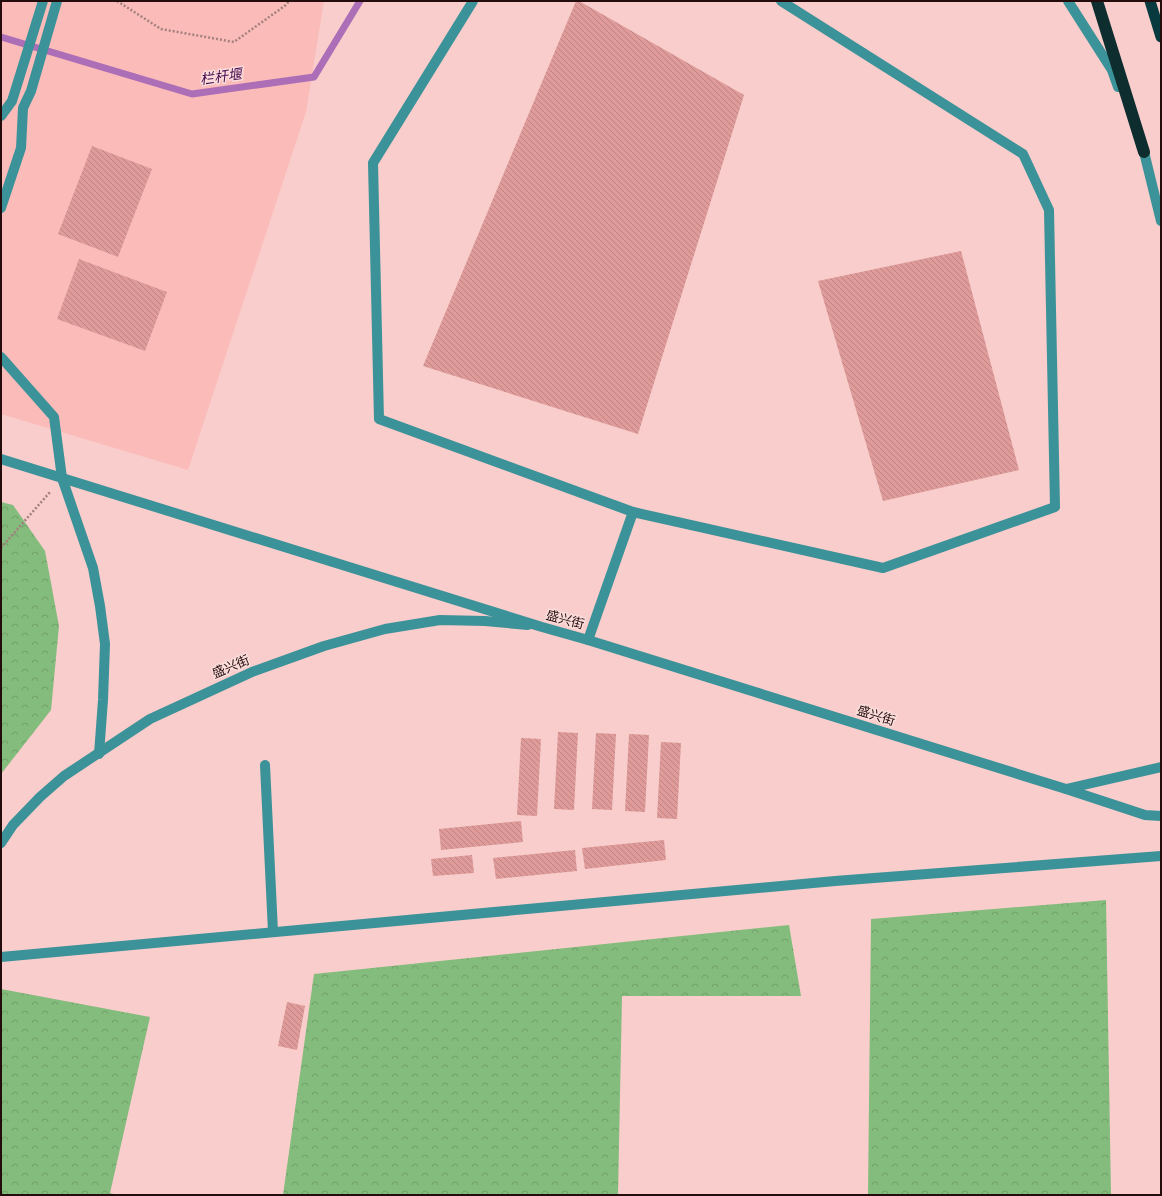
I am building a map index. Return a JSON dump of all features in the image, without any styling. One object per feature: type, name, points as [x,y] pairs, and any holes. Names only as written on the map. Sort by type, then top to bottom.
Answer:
[{"type":"highway","points":[[1097,1],[1144,152]]},
{"type":"highway","points":[[1150,1],[1161,37]]},
{"type":"street","points":[[1,116],[12,101],[43,1]]},
{"type":"street","points":[[1,208],[21,148],[23,108],[31,91],[57,1]]},
{"type":"street","points":[[473,1],[373,163],[380,419],[633,512],[883,568],[1055,507],[1049,210],[1023,154],[781,1]]},
{"type":"street","points":[[1068,1],[1112,70],[1144,152],[1161,221]]},
{"type":"street","points":[[1,357],[54,417],[62,478],[94,568],[105,644],[99,754]]},
{"type":"street","points":[[1,459],[542,627]]},
{"type":"street","points":[[588,640],[633,512]]},
{"type":"street","name":"盛兴街","points":[[1,843],[13,825],[40,797],[64,776],[150,719],[252,672],[324,646],[385,630],[440,620],[485,621],[542,627],[588,640],[1146,815],[1161,816]]},
{"type":"street","points":[[265,765],[273,932]]},
{"type":"street","points":[[1066,789],[1161,767]]},
{"type":"street","points":[[1,957],[835,881],[1161,856]]},
{"type":"path","points":[[117,1],[161,29],[234,42],[286,5],[289,1]]},
{"type":"path","points":[[1,548],[62,478]]},
{"type":"shaded area","points":[[1,1],[324,1],[306,112],[188,470],[1,414]]},
{"type":"green space","points":[[1,502],[13,505],[45,551],[59,626],[51,710],[1,774]]},
{"type":"green space","points":[[1106,900],[1111,1195],[868,1195],[871,919]]},
{"type":"green space","points":[[789,925],[801,996],[622,996],[618,1195],[283,1195],[314,974]]},
{"type":"green space","points":[[1,989],[150,1017],[110,1193],[117,1195],[1,1195]]},
{"type":"building","points":[[576,1],[579,1],[744,95],[638,434],[423,366]]},
{"type":"building","points":[[92,146],[152,169],[118,257],[58,234]]},
{"type":"building","points":[[961,251],[1019,470],[883,501],[818,281]]},
{"type":"building","points":[[79,259],[167,292],[145,351],[57,319]]},
{"type":"building","points":[[558,732],[578,733],[574,810],[554,809]]},
{"type":"building","points":[[596,733],[616,734],[612,810],[592,809]]},
{"type":"building","points":[[629,734],[649,735],[645,812],[625,811]]},
{"type":"building","points":[[521,738],[541,739],[537,816],[517,815]]},
{"type":"building","points":[[661,742],[681,743],[677,819],[657,818]]},
{"type":"building","points":[[521,821],[523,842],[441,850],[439,829]]},
{"type":"building","points":[[664,840],[666,860],[585,869],[582,848]]},
{"type":"building","points":[[575,850],[577,871],[496,879],[493,858]]},
{"type":"building","points":[[472,855],[474,873],[433,876],[431,859]]},
{"type":"building","points":[[287,1002],[305,1006],[297,1050],[278,1046]]},
{"type":"waterway","name":"栏杆堰","points":[[1,37],[192,94],[314,77],[360,1]]}]
